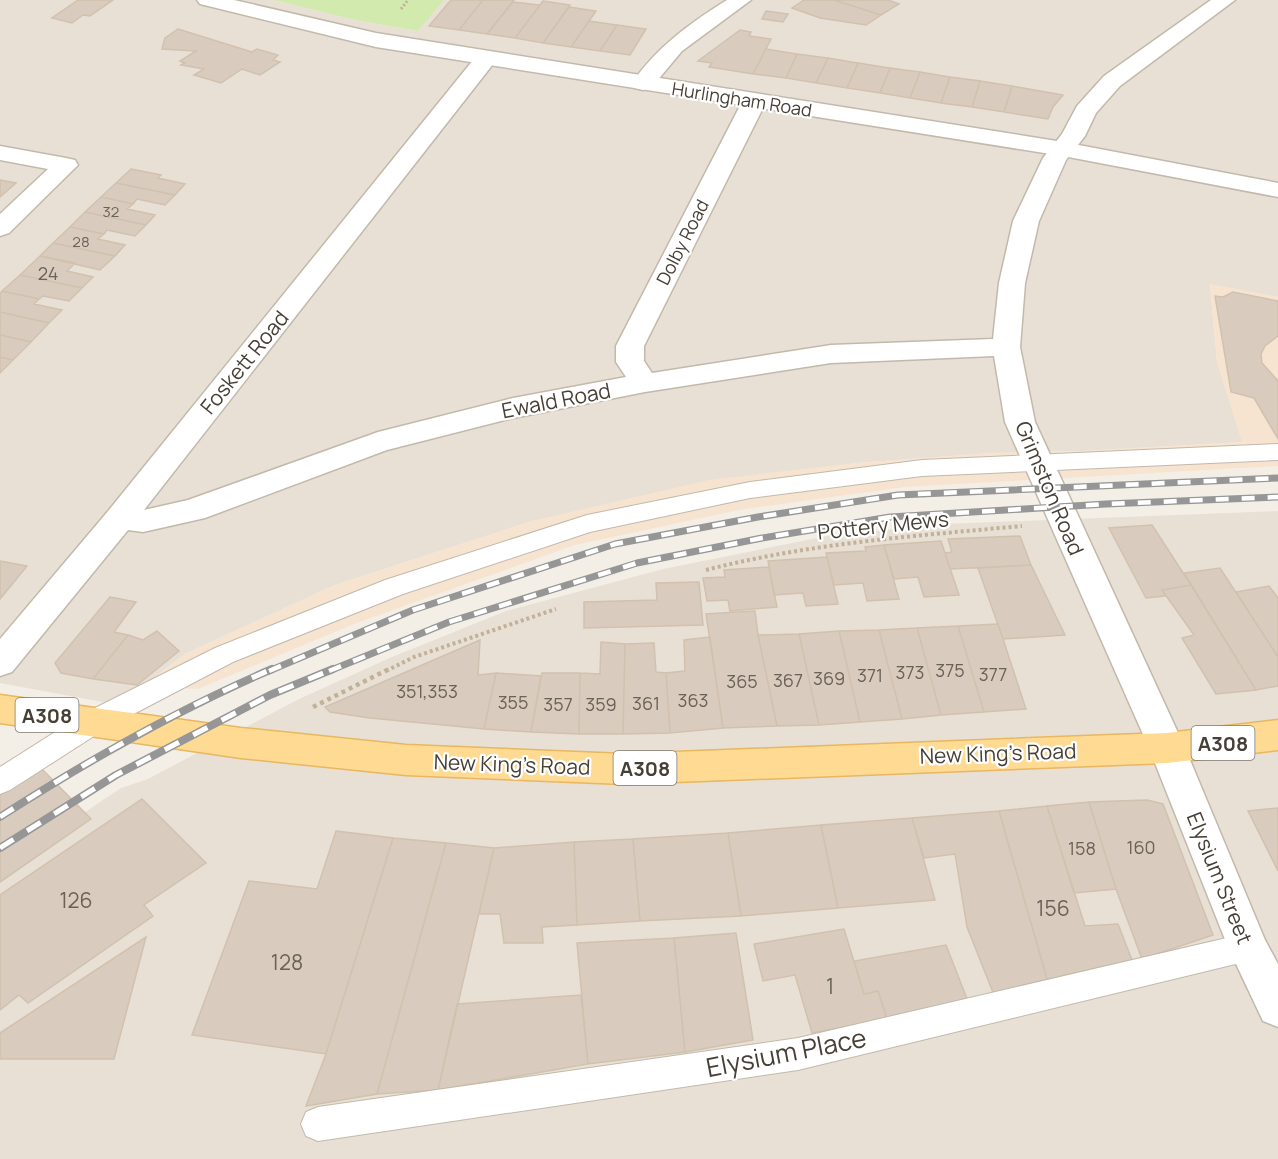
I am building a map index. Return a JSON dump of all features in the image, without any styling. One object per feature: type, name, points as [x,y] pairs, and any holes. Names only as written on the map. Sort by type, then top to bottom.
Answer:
[{"type":"main road","name":"New King's Road","points":[[0,709],[242,743],[406,760],[624,769],[1167,748],[1278,735]]},
{"type":"street","name":"Hurlingham Road","points":[[207,0],[376,40],[754,102],[1063,149],[1278,190]]},
{"type":"street","points":[[643,83],[680,41],[741,0]]},
{"type":"street","name":"Grimston Road","points":[[1167,748],[1064,524],[1020,422],[1006,347],[1012,284],[1026,221],[1055,158],[1073,136],[1085,111],[1112,81],[1225,0]]},
{"type":"street","name":"Foskett Road","points":[[0,663],[120,518],[486,59]]},
{"type":"street","name":"Dolby Road","points":[[645,383],[630,362],[630,346],[754,102]]},
{"type":"street","points":[[0,153],[66,165],[0,228]]},
{"type":"street","name":"Ewald Road","points":[[120,518],[143,521],[194,510],[378,442],[513,408],[645,383],[831,354],[1006,347]]},
{"type":"street","name":"Elysium Street","points":[[1167,748],[1248,947],[1278,1007]]},
{"type":"lane","points":[[0,782],[95,721],[224,655],[383,591],[587,524],[750,490],[922,468],[1278,452]]},
{"type":"lane","name":"Elysium Place","points":[[318,1124],[798,1054],[1248,947]]},
{"type":"path","name":"Pottery Mews","points":[[706,570],[760,556],[837,543],[1064,524]]},
{"type":"path","points":[[242,743],[414,657],[556,609]]},
{"type":"shaded area","points":[[0,0],[273,0],[355,20],[418,31],[444,0],[1278,0],[1278,297],[1210,285],[1217,362],[1243,442],[1082,451],[992,453],[856,463],[532,521],[335,585],[185,654],[142,687],[113,704],[0,683]]},
{"type":"shaded area","points":[[1210,284],[1278,297],[1278,466],[905,487],[739,510],[575,545],[354,624],[198,689],[142,687],[185,654],[335,585],[532,521],[709,480],[856,463],[992,453],[1082,451],[1242,442],[1217,362]]},
{"type":"shaded area","points":[[1278,511],[1278,1159],[0,1159],[0,869],[121,788],[148,779],[299,699],[392,657],[506,611],[663,569],[827,536],[944,524]]},
{"type":"green space","points":[[273,0],[444,0],[418,31],[355,20]]},
{"type":"building","points":[[78,0],[113,0],[90,16],[83,15],[72,23],[52,18]]},
{"type":"building","points":[[451,0],[483,0],[459,30],[429,26]]},
{"type":"building","points":[[483,0],[514,0],[487,34],[459,30]]},
{"type":"building","points":[[804,0],[834,0],[881,15],[866,25],[820,18],[792,8]]},
{"type":"building","points":[[834,0],[888,0],[899,4],[881,15]]},
{"type":"building","points":[[543,1],[570,5],[543,43],[515,38]]},
{"type":"building","points":[[513,2],[540,5],[515,38],[487,34]]},
{"type":"building","points":[[569,7],[596,11],[571,47],[543,43]]},
{"type":"building","points":[[766,11],[788,14],[783,22],[762,19]]},
{"type":"building","points":[[589,21],[617,25],[600,51],[571,47]]},
{"type":"building","points":[[617,25],[646,29],[630,55],[600,51]]},
{"type":"building","points":[[178,29],[252,52],[257,49],[278,55],[273,60],[280,62],[260,75],[242,69],[221,83],[194,75],[204,69],[181,65],[185,63],[180,61],[196,51],[162,49],[165,38]]},
{"type":"building","points":[[740,30],[751,32],[749,36],[771,39],[753,74],[709,67],[712,63],[698,61]]},
{"type":"building","points":[[766,49],[797,54],[786,78],[753,74]]},
{"type":"building","points":[[797,54],[828,58],[816,83],[786,78]]},
{"type":"building","points":[[828,58],[858,63],[847,88],[816,83]]},
{"type":"building","points":[[858,63],[890,68],[880,93],[847,88]]},
{"type":"building","points":[[890,68],[920,72],[910,98],[880,93]]},
{"type":"building","points":[[920,72],[950,77],[941,103],[910,98]]},
{"type":"building","points":[[950,77],[980,81],[972,107],[941,103]]},
{"type":"building","points":[[980,81],[1012,86],[1004,112],[972,107]]},
{"type":"building","points":[[1012,86],[1063,95],[1053,107],[1048,119],[1004,112]]},
{"type":"building","points":[[131,169],[161,175],[158,178],[185,184],[175,195],[116,183]]},
{"type":"building","points":[[0,180],[16,183],[0,197]]},
{"type":"building","points":[[116,183],[175,195],[165,205],[137,199],[133,204],[101,197]]},
{"type":"building","points":[[101,197],[133,204],[127,209],[155,215],[146,225],[85,212]]},
{"type":"building","points":[[85,212],[146,225],[135,236],[107,230],[104,234],[70,227]]},
{"type":"building","points":[[70,227],[104,234],[98,239],[125,245],[115,256],[53,243]]},
{"type":"building","points":[[53,243],[115,256],[100,270],[40,256]]},
{"type":"building","points":[[40,256],[75,263],[67,271],[93,277],[82,288],[20,275]]},
{"type":"building","points":[[20,275],[82,288],[69,301],[43,296],[39,299],[2,291]]},
{"type":"building","points":[[2,291],[39,299],[34,304],[62,310],[49,323],[0,312]]},
{"type":"building","points":[[1233,292],[1278,301],[1278,336],[1265,346],[1261,354],[1262,363],[1278,381],[1278,439],[1254,398],[1231,392],[1215,296],[1223,297]]},
{"type":"building","points":[[0,312],[49,323],[31,342],[0,335]]},
{"type":"building","points":[[0,335],[31,342],[13,360],[0,357]]},
{"type":"building","points":[[0,357],[13,360],[0,373]]},
{"type":"building","points":[[1152,525],[1191,585],[1162,590],[1166,596],[1146,598],[1109,528]]},
{"type":"building","points":[[1020,536],[1031,565],[950,569],[945,553],[952,552],[948,539]]},
{"type":"building","points":[[941,541],[959,595],[924,597],[918,577],[894,579],[884,545]]},
{"type":"building","points":[[884,545],[899,599],[867,601],[863,583],[834,585],[826,553],[866,551],[865,547]]},
{"type":"building","points":[[827,557],[838,604],[806,606],[803,593],[774,595],[768,561]]},
{"type":"building","points":[[0,561],[27,566],[0,599]]},
{"type":"building","points":[[1031,565],[1065,635],[1003,639],[978,568]]},
{"type":"building","points":[[769,567],[777,607],[730,611],[728,600],[707,601],[703,578],[725,577],[724,570]]},
{"type":"building","points":[[1220,568],[1278,657],[1278,686],[1256,690],[1184,573]]},
{"type":"building","points":[[699,582],[703,625],[584,628],[584,602],[657,600],[656,583]]},
{"type":"building","points":[[1191,585],[1256,690],[1216,694],[1182,638],[1194,635],[1162,590]]},
{"type":"building","points":[[1269,586],[1278,598],[1278,657],[1236,592]]},
{"type":"building","points":[[110,597],[136,602],[114,632],[128,635],[93,679],[61,673],[55,663]]},
{"type":"building","points":[[755,611],[777,726],[723,728],[706,614]]},
{"type":"building","points":[[998,624],[1026,709],[984,712],[958,626]]},
{"type":"building","points":[[958,626],[984,712],[941,715],[917,628]]},
{"type":"building","points":[[917,628],[941,715],[902,719],[879,630]]},
{"type":"building","points":[[879,630],[902,719],[860,722],[839,631]]},
{"type":"building","points":[[157,631],[179,651],[137,685],[93,679],[128,635],[143,640]]},
{"type":"building","points":[[839,631],[860,722],[819,725],[799,634]]},
{"type":"building","points":[[799,634],[819,725],[777,726],[758,635]]},
{"type":"building","points":[[710,637],[723,728],[670,733],[666,673],[685,671],[684,640]]},
{"type":"building","points":[[480,640],[478,675],[496,673],[484,729],[370,718],[330,712],[325,707]]},
{"type":"building","points":[[601,642],[625,644],[623,734],[579,734],[580,673],[600,674]]},
{"type":"building","points":[[654,643],[656,672],[666,673],[670,733],[623,734],[625,644]]},
{"type":"building","points":[[496,673],[541,676],[531,732],[484,729]]},
{"type":"building","points":[[542,673],[580,673],[579,734],[531,732]]},
{"type":"building","points":[[38,765],[91,819],[0,882],[0,791]]},
{"type":"building","points":[[142,799],[206,863],[144,905],[153,916],[28,1003],[19,995],[0,1010],[0,895]]},
{"type":"building","points":[[1147,800],[1163,804],[1213,935],[1142,959],[1116,889],[1089,802]]},
{"type":"building","points":[[1089,802],[1116,889],[1074,893],[1047,806]]},
{"type":"building","points":[[1047,806],[1085,926],[1118,924],[1132,960],[1049,986],[999,811]]},
{"type":"building","points":[[1278,808],[1278,871],[1248,811]]},
{"type":"building","points":[[999,811],[1049,986],[994,995],[967,927],[955,854],[924,858],[912,818]]},
{"type":"building","points":[[912,818],[935,900],[838,908],[821,825]]},
{"type":"building","points":[[821,825],[838,908],[741,916],[728,833]]},
{"type":"building","points":[[336,831],[393,838],[326,1054],[192,1035],[249,881],[317,889]]},
{"type":"building","points":[[728,833],[741,916],[640,921],[633,839]]},
{"type":"building","points":[[393,838],[446,843],[377,1094],[306,1106],[326,1054]]},
{"type":"building","points":[[633,839],[640,921],[577,925],[574,842]]},
{"type":"building","points":[[574,842],[577,925],[542,927],[543,943],[504,943],[500,914],[479,914],[494,848]]},
{"type":"building","points":[[446,843],[494,848],[438,1090],[377,1094]]},
{"type":"building","points":[[844,929],[864,994],[878,991],[887,1019],[812,1033],[795,975],[763,981],[754,944]]},
{"type":"building","points":[[736,933],[753,1040],[685,1052],[674,938]]},
{"type":"building","points":[[146,937],[114,1059],[0,1059],[0,1033]]},
{"type":"building","points":[[674,938],[685,1052],[588,1064],[577,943]]},
{"type":"building","points":[[946,945],[969,1004],[887,1019],[878,991],[864,994],[854,961]]},
{"type":"building","points":[[581,995],[588,1064],[438,1090],[457,1004]]},
{"type":"railway","points":[[269,671],[413,610],[615,544],[758,517],[898,495],[1278,478]]},
{"type":"railway","points":[[329,671],[449,622],[637,563],[762,538],[890,517],[1106,504],[1278,497]]},
{"type":"railway","points":[[0,817],[133,737],[272,669]]},
{"type":"railway","points":[[0,848],[116,775],[270,695],[333,669]]}]
